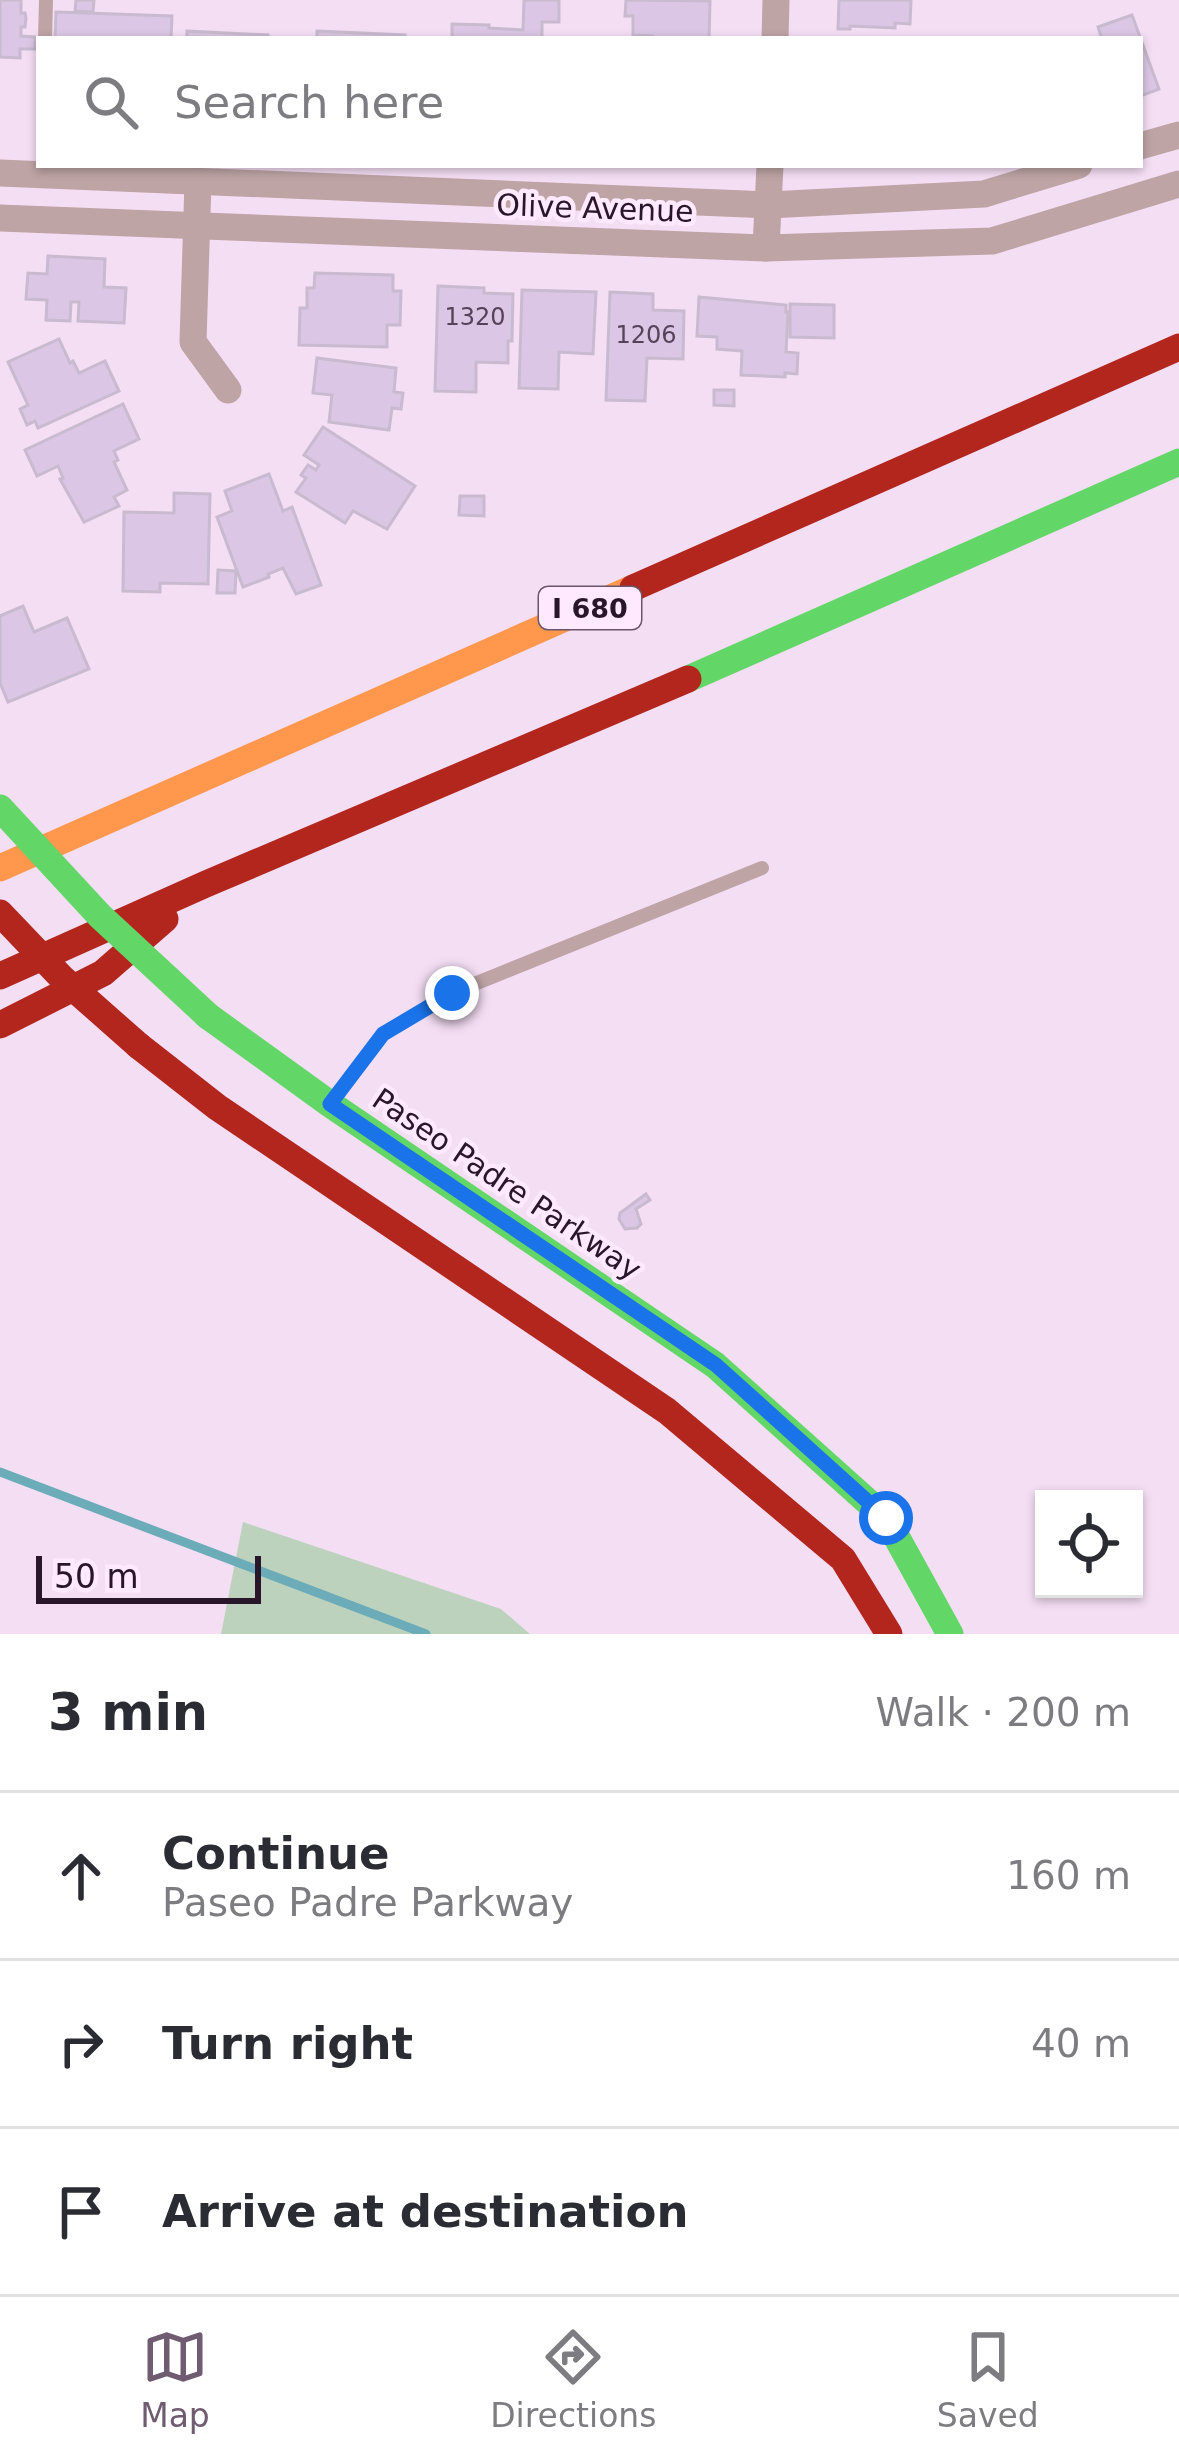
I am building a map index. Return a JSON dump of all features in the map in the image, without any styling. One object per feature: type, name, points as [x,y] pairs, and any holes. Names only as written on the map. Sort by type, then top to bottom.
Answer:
[{"type":"main road","name":"I 680","points":[[0,868],[1179,347]]},
{"type":"main road","points":[[0,976],[615,712],[1179,462]]},
{"type":"main road","name":"Paseo Padre Parkway","points":[[0,808],[60,878],[133,951],[208,1016],[716,1365],[886,1518],[950,1634]]},
{"type":"main road","points":[[0,1025],[103,973],[206,884]]},
{"type":"main road","points":[[0,914],[63,979],[217,1107],[667,1411],[843,1559],[889,1634]]},
{"type":"street","points":[[775,36],[776,0]]},
{"type":"street","points":[[1143,145],[1179,135]]},
{"type":"street","points":[[766,248],[770,168]]},
{"type":"street","name":"Olive Avenue","points":[[0,173],[40,170],[198,182],[769,205],[984,194],[1069,168]]},
{"type":"street","points":[[198,182],[193,342],[228,390]]},
{"type":"street","name":"Olive Avenue","points":[[0,218],[766,248],[992,241],[1179,184]]},
{"type":"lane","points":[[45,36],[46,0]]},
{"type":"lane","points":[[330,1104],[383,1034],[452,993],[762,868]]},
{"type":"green space","points":[[243,1522],[501,1609],[530,1634],[221,1634]]},
{"type":"building","points":[[0,0],[21,0],[26,18],[21,36],[35,37],[35,49],[20,49],[20,58],[0,57]]},
{"type":"building","points":[[76,0],[94,0],[93,12],[75,11]]},
{"type":"building","points":[[524,0],[559,0],[559,22],[542,22],[542,36],[452,36],[452,24],[489,25],[523,30]]},
{"type":"building","points":[[626,0],[710,1],[709,36],[633,35],[633,16],[625,16]]},
{"type":"building","points":[[839,0],[911,0],[910,24],[838,29]]},
{"type":"building","points":[[56,12],[172,16],[171,36],[55,36]]},
{"type":"building","points":[[1132,15],[1140,36],[1101,36],[1098,27]]},
{"type":"building","points":[[187,31],[268,35],[268,36],[187,36]]},
{"type":"building","points":[[317,31],[405,35],[405,36],[317,36]]},
{"type":"building","points":[[1143,45],[1159,89],[1143,95]]},
{"type":"building","points":[[48,256],[105,259],[104,287],[126,288],[124,323],[78,321],[79,302],[71,302],[70,321],[46,320],[47,300],[26,299],[28,273],[47,274]]},
{"type":"building","points":[[315,273],[393,275],[393,291],[401,291],[400,325],[387,325],[387,347],[299,345],[300,308],[307,308],[307,288],[314,288]]},
{"type":"building","points":[[438,286],[513,294],[508,363],[476,362],[476,392],[435,391]]},
{"type":"building","points":[[522,290],[596,292],[593,354],[559,352],[558,389],[519,388]]},
{"type":"building","points":[[610,292],[653,294],[653,310],[684,311],[683,359],[647,358],[645,401],[606,400]]},
{"type":"building","points":[[699,297],[786,305],[786,352],[798,353],[797,374],[741,375],[742,351],[717,349],[717,337],[697,336]]},
{"type":"building","points":[[790,304],[834,305],[834,338],[790,337]]},
{"type":"building","points":[[59,339],[79,373],[105,361],[119,391],[38,428],[35,421],[27,425],[20,409],[28,405],[8,362]]},
{"type":"building","points":[[317,358],[396,368],[394,392],[403,393],[401,409],[392,408],[389,430],[329,422],[332,395],[313,393]]},
{"type":"building","points":[[714,390],[734,390],[734,406],[714,405]]},
{"type":"building","points":[[123,404],[139,439],[114,451],[127,490],[114,497],[119,506],[84,522],[60,479],[58,466],[37,476],[25,450]]},
{"type":"building","points":[[323,427],[415,486],[387,529],[353,511],[345,523],[296,492],[308,465],[316,470],[319,465],[304,455]]},
{"type":"building","points":[[269,474],[283,511],[292,507],[321,585],[296,594],[283,568],[243,587],[217,517],[232,511],[225,491]]},
{"type":"building","points":[[174,493],[210,494],[208,584],[160,583],[160,592],[123,591],[124,512],[174,513]]},
{"type":"building","points":[[460,496],[484,496],[484,516],[459,515]]},
{"type":"building","points":[[218,570],[236,571],[235,593],[217,593]]},
{"type":"building","points":[[23,606],[34,632],[67,618],[89,669],[8,702],[0,683],[0,616]]},
{"type":"building","points":[[646,1194],[650,1200],[636,1209],[641,1224],[625,1229],[620,1213]]},
{"type":"waterway","points":[[0,1472],[426,1634]]},
{"type":"traffic: fast","points":[[688,679],[1179,462]]},
{"type":"traffic: fast","points":[[0,808],[100,916],[208,1016]]},
{"type":"traffic: fast","points":[[208,1016],[715,1365],[886,1518],[950,1634]]},
{"type":"traffic: slow","points":[[0,868],[633,588]]},
{"type":"traffic: jam","points":[[633,588],[1179,347]]},
{"type":"traffic: jam","points":[[0,976],[688,679]]},
{"type":"traffic: jam","points":[[0,913],[63,979],[139,1046]]},
{"type":"traffic: jam","points":[[0,1025],[103,973],[165,919]]},
{"type":"traffic: jam","points":[[139,1046],[217,1107],[667,1411],[843,1559],[889,1634]]},
{"type":"route","points":[[452,993],[383,1034],[330,1104],[716,1365],[886,1518]]}]
